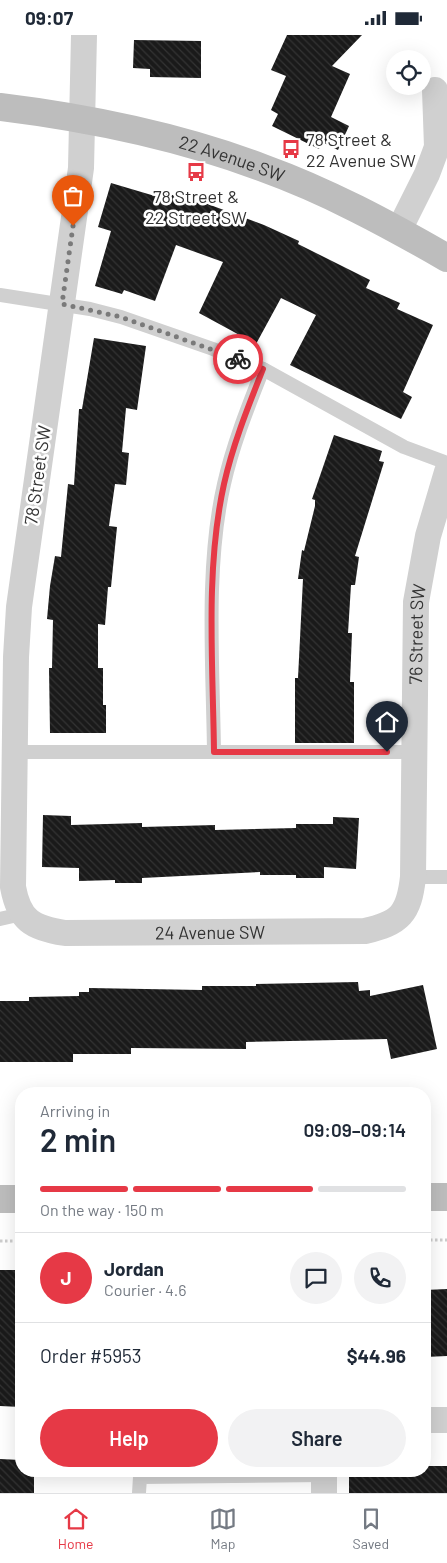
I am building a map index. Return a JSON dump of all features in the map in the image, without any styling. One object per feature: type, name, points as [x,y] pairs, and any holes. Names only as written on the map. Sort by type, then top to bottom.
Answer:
[{"type":"street","name":"78 Street SW","points":[[11,917],[19,607],[81,168],[84,119],[84,35]]},
{"type":"street","points":[[399,230],[428,174],[436,147],[435,89]]},
{"type":"street","name":"22 Avenue SW","points":[[0,107],[84,119],[176,140],[264,168],[312,188],[399,230],[447,258]]},
{"type":"street","name":"76 Street SW","points":[[400,917],[407,907],[413,877],[416,602],[428,536],[447,472]]},
{"type":"street","name":"24 Avenue SW","points":[[11,917],[65,933],[365,931],[391,924],[400,917]]},
{"type":"street","points":[[431,1197],[447,1197]]},
{"type":"street","points":[[0,1199],[15,1199]]},
{"type":"street","points":[[431,1420],[447,1420]]},
{"type":"lane","points":[[0,295],[62,304],[121,317],[190,340],[263,369],[389,439],[447,463]]},
{"type":"lane","points":[[214,752],[212,573],[222,496],[236,439],[263,369]]},
{"type":"lane","points":[[15,752],[415,752]]},
{"type":"lane","points":[[413,877],[447,877]]},
{"type":"lane","points":[[139,1493],[140,1477],[324,1480]]},
{"type":"path","points":[[431,1240],[447,1240]]},
{"type":"path","points":[[0,1241],[15,1241]]},
{"type":"building","points":[[287,35],[362,35],[332,66],[350,74],[331,117],[349,126],[338,150],[322,142],[319,149],[272,126],[278,114],[271,110],[286,76],[271,70]]},
{"type":"building","points":[[134,40],[201,41],[201,78],[150,77],[150,69],[133,68]]},
{"type":"building","points":[[111,183],[165,199],[166,193],[205,205],[205,203],[264,225],[299,241],[298,244],[370,280],[366,288],[400,303],[397,309],[433,325],[403,392],[412,397],[401,419],[290,365],[316,315],[281,298],[256,344],[199,313],[223,262],[176,245],[155,301],[124,290],[122,294],[95,286],[111,231],[98,227]]},
{"type":"building","points":[[94,338],[146,346],[137,410],[126,408],[122,452],[129,453],[126,485],[115,484],[109,526],[117,527],[111,587],[108,587],[105,625],[98,624],[98,668],[103,668],[103,705],[106,705],[106,733],[50,733],[49,668],[52,668],[53,620],[47,619],[50,586],[55,556],[61,557],[68,484],[74,485],[79,409],[82,409]]},
{"type":"building","points":[[334,435],[382,451],[379,461],[384,462],[355,556],[359,557],[355,585],[351,585],[348,633],[352,633],[350,682],[354,682],[354,743],[295,743],[295,678],[298,678],[303,579],[298,579],[302,550],[304,551],[315,506],[315,500],[312,499]]},
{"type":"building","points":[[43,815],[71,816],[71,825],[142,823],[142,827],[215,825],[215,830],[296,828],[296,824],[333,824],[333,817],[359,818],[356,869],[324,867],[324,878],[296,878],[296,875],[260,875],[260,872],[142,878],[142,883],[115,883],[115,880],[79,881],[79,868],[42,867]]},
{"type":"building","points":[[358,982],[359,991],[370,990],[370,996],[423,985],[437,1049],[391,1059],[387,1039],[246,1042],[246,1049],[131,1048],[131,1054],[73,1054],[73,1062],[0,1062],[0,1001],[29,1001],[29,997],[79,996],[79,992],[89,992],[89,988],[202,990],[202,986]]},
{"type":"building","points":[[0,1270],[15,1270],[15,1407],[0,1406]]},
{"type":"building","points":[[447,1289],[447,1356],[431,1357],[431,1290]]},
{"type":"building","points":[[0,1459],[15,1460],[15,1477],[34,1477],[34,1493],[0,1493]]},
{"type":"building","points":[[431,1466],[447,1466],[447,1493],[349,1493],[349,1477],[431,1477]]},
{"type":"way so far","points":[[73,226],[62,304],[121,317],[238,359]]},
{"type":"place","name":"78 Street & 22 Avenue SW","points":[[291,149]]},
{"type":"place","name":"78 Street & 22 Street SW","points":[[196,172]]},
{"type":"route","points":[[238,359],[263,369],[236,439],[224,486],[212,573],[214,752],[387,752]]}]
